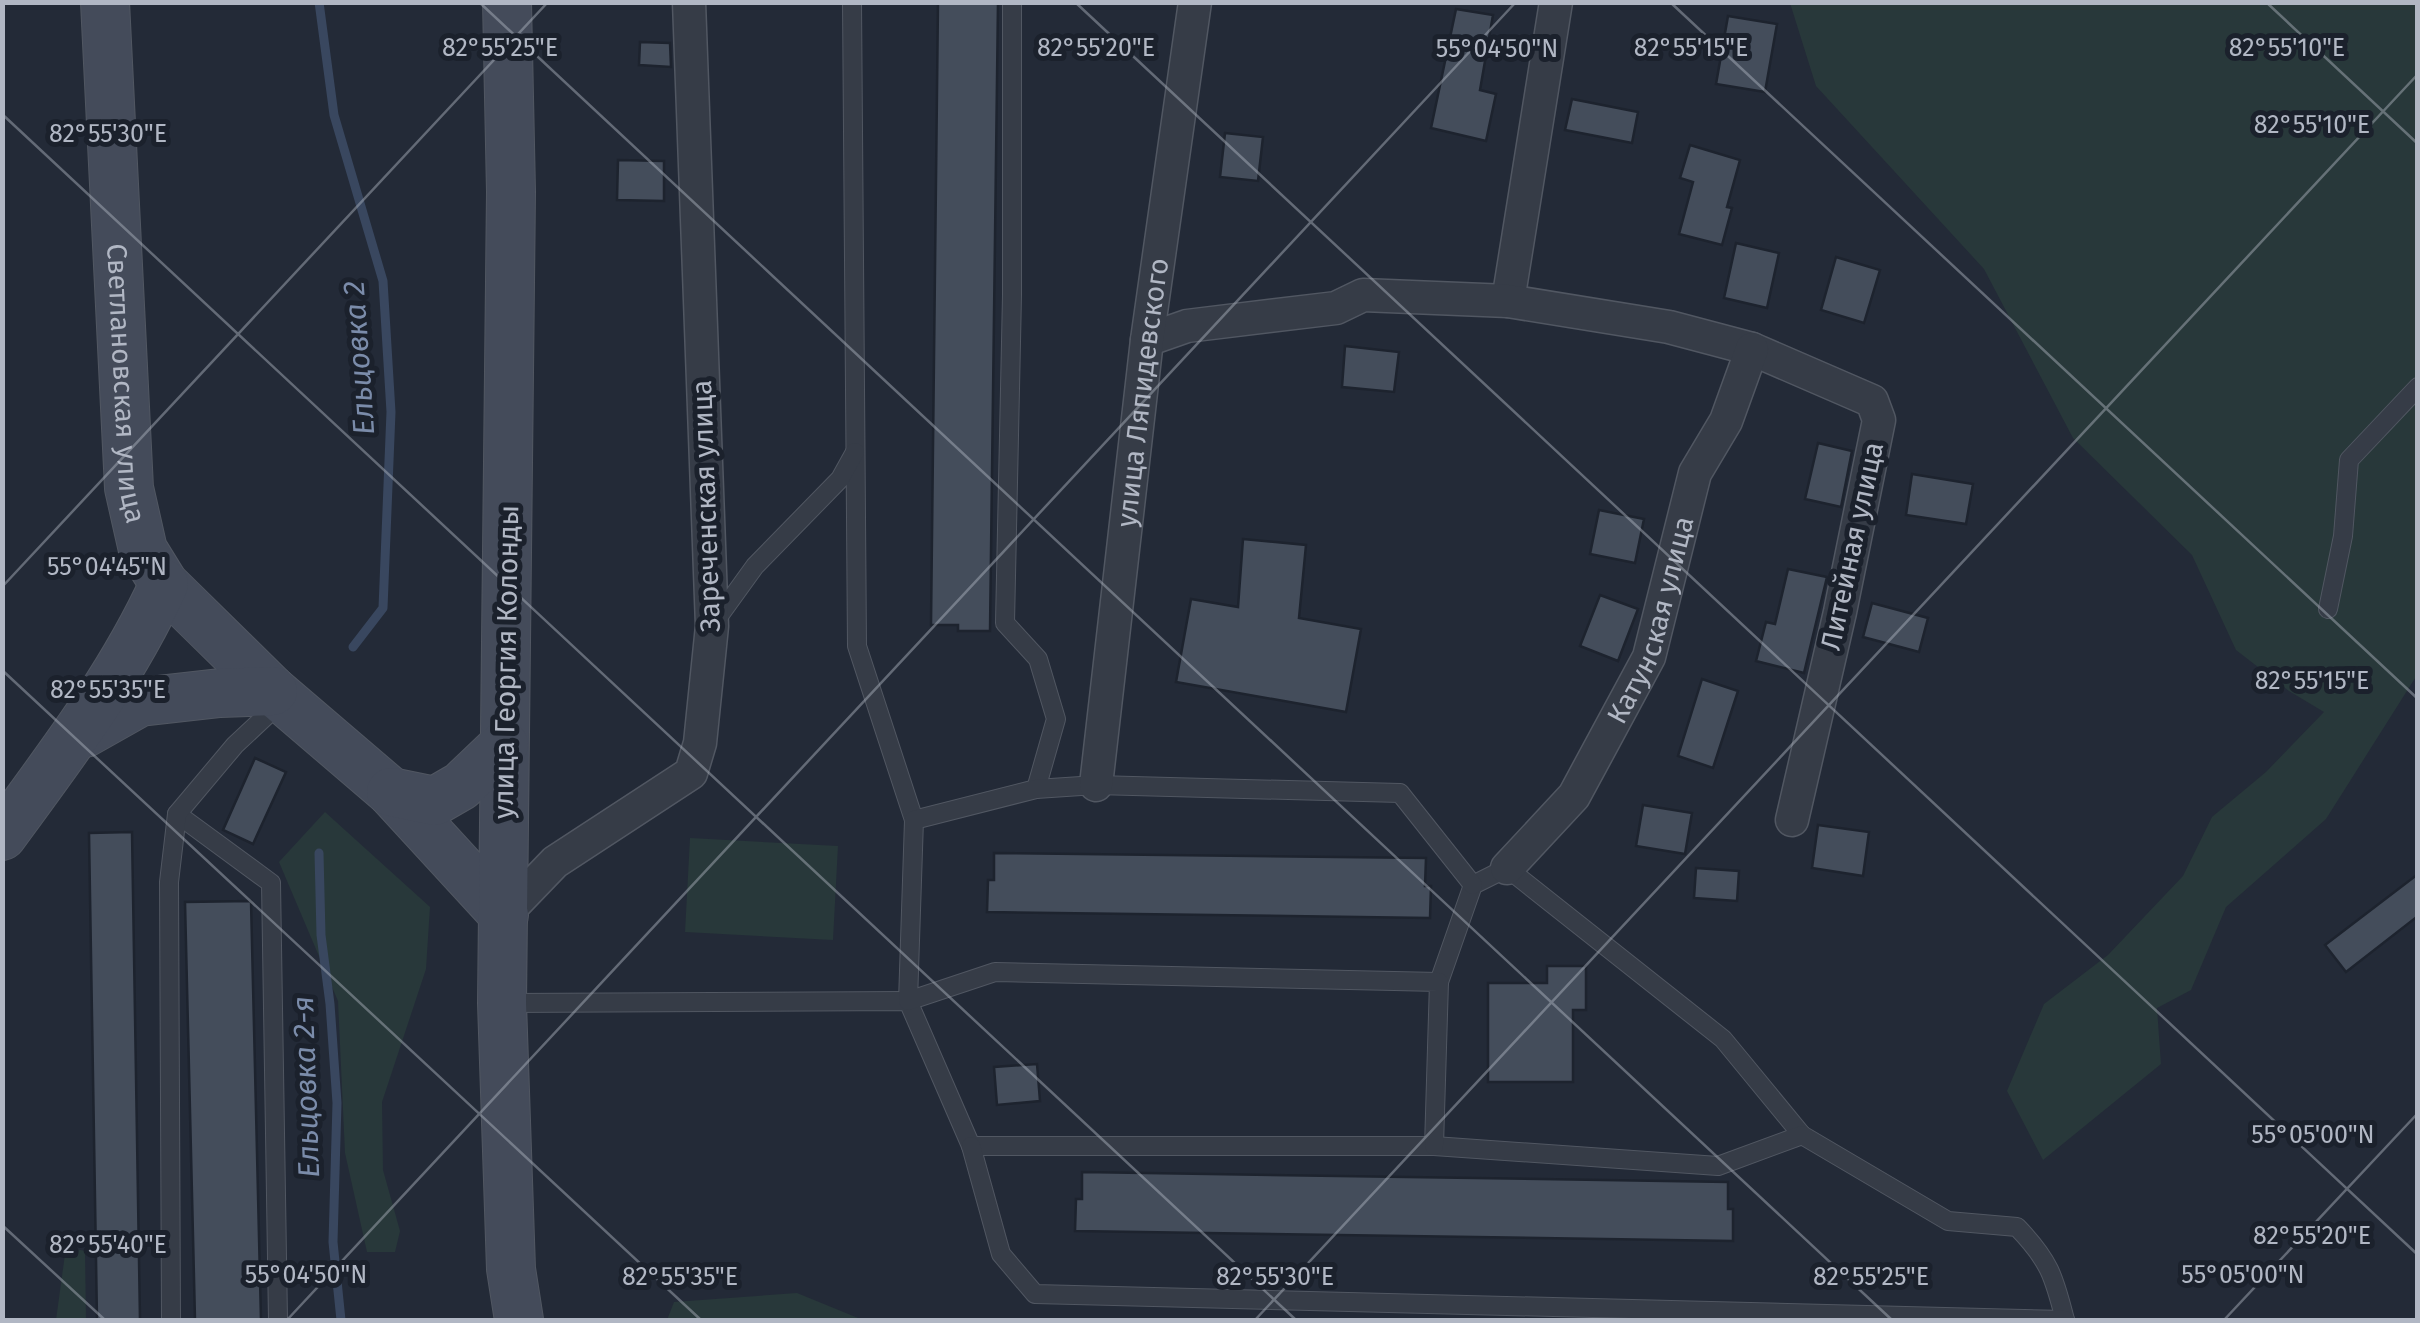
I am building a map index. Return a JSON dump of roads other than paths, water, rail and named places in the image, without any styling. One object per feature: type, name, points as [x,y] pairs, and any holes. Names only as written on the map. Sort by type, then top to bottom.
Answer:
[{"type":"street","name":"Светлановская улица","points":[[106,2],[129,488],[144,550],[164,584],[278,696],[391,792],[504,915]]},
{"type":"street","name":"улица Георгия Колонды","points":[[507,2],[511,192],[502,1003],[512,1268],[520,1320]]},
{"type":"street","name":"Зареченская улица","points":[[504,915],[555,862],[691,773],[700,743],[712,626],[688,2]]},
{"type":"street","name":"улица Ляпидевского","points":[[1096,786],[1146,340],[1195,2]]},
{"type":"street","points":[[1508,301],[1556,2]]},
{"type":"street","points":[[1146,340],[1187,326],[1336,308],[1363,295],[1508,301],[1669,327],[1752,349]]},
{"type":"street","name":"Литейная улица","points":[[1752,349],[1872,400],[1878,420],[1840,612],[1792,820]]},
{"type":"street","name":"Катунская улица","points":[[1507,868],[1574,796],[1649,657],[1696,473],[1726,421],[1752,349]]},
{"type":"street","points":[[2,836],[113,683],[164,584]]},
{"type":"street","points":[[73,740],[140,702],[220,692],[278,696]]},
{"type":"street","points":[[391,792],[435,801],[461,786],[504,745]]},
{"type":"lane","points":[[852,2],[857,646],[914,820],[908,1001],[972,1146],[1001,1254],[1035,1294],[2064,1320],[2056,1283],[2044,1254],[2017,1227],[1948,1221],[1802,1136],[1723,1039],[1507,868],[1473,885],[1440,982],[1434,1146]]},
{"type":"lane","points":[[1012,2],[1012,295],[1005,623],[1038,659],[1056,718],[1036,789]]},
{"type":"lane","points":[[2328,610],[2343,536],[2349,460],[2418,388]]},
{"type":"lane","points":[[712,626],[755,566],[840,478],[857,447]]},
{"type":"lane","points":[[171,1320],[169,882],[177,814],[278,696]]},
{"type":"lane","points":[[914,820],[1036,789],[1096,786],[1400,793],[1473,885]]},
{"type":"lane","points":[[177,814],[271,883],[278,1320]]},
{"type":"lane","points":[[502,1003],[908,1001],[994,972],[1440,982]]},
{"type":"lane","points":[[972,1146],[1434,1146],[1718,1166],[1802,1136]]},
{"type":"waterway","name":"Ельцовка 2","points":[[319,2],[334,115],[383,281],[391,412],[383,608],[353,647]]},
{"type":"waterway","name":"Ельцовка 2-я","points":[[319,853],[321,935],[337,1103],[333,1242],[341,1320]]}]
